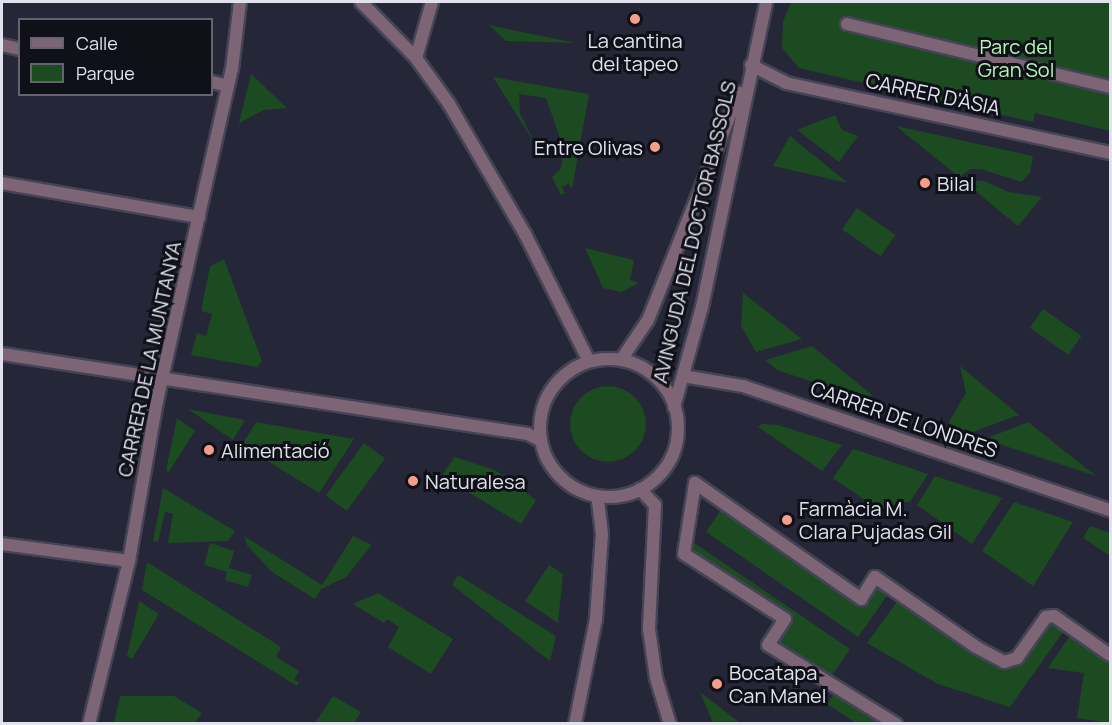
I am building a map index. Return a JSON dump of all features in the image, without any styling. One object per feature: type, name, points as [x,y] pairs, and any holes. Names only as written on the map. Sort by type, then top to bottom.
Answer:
[{"type":"street","name":"CARRER DE LA MUNTANYA","points":[[89,723],[129,561],[163,378],[232,69],[240,2]]},
{"type":"street","points":[[362,2],[416,58],[449,104],[525,234],[590,361]]},
{"type":"street","points":[[416,58],[432,2]]},
{"type":"street","name":"AVINGUDA DEL DOCTOR BASSOLS","points":[[674,407],[702,307],[751,64],[766,2]]},
{"type":"street","points":[[847,24],[1110,87]]},
{"type":"street","points":[[2,45],[18,48]]},
{"type":"street","name":"AVINGUDA DEL DOCTOR BASSOLS","points":[[621,360],[648,320],[751,64]]},
{"type":"street","name":"CARRER D'ÀSIA","points":[[751,64],[786,83],[1110,153]]},
{"type":"street","points":[[213,82],[228,86]]},
{"type":"street","points":[[2,183],[199,217]]},
{"type":"street","points":[[2,354],[528,434],[541,441]]},
{"type":"street","points":[[621,360],[654,376],[674,407],[678,423],[672,455],[654,480],[640,489],[619,496],[597,496],[577,490],[560,477],[548,461],[541,441],[540,421],[545,401],[563,376],[590,361],[621,360]]},
{"type":"street","name":"CARRER DE LONDRES","points":[[683,376],[743,386],[1110,510]]},
{"type":"street","points":[[896,723],[768,645],[785,619],[684,554],[695,483],[861,599],[875,578],[976,647],[1004,662],[1017,658],[1046,617],[1054,616],[1110,655]]},
{"type":"street","points":[[640,489],[655,506],[649,629],[656,678],[670,723]]},
{"type":"street","points":[[575,723],[596,619],[602,534],[597,496]]},
{"type":"street","points":[[2,544],[129,561]]},
{"type":"green space","name":"Parc del Gran Sol","points":[[791,2],[1110,2],[1110,131],[1035,113],[1033,122],[799,68],[782,48],[783,22]]},
{"type":"green space","points":[[489,25],[575,43],[506,41]]},
{"type":"green space","points":[[251,74],[287,108],[264,110],[239,123]]},
{"type":"green space","points":[[493,77],[589,94],[572,189],[569,183],[562,187],[565,193],[561,195],[552,177],[561,168],[564,149],[546,98],[519,94],[520,113],[535,144]]},
{"type":"green space","points":[[835,115],[842,130],[858,136],[839,162],[797,130]]},
{"type":"green space","points":[[896,126],[1033,156],[1030,173],[1021,182],[981,169],[971,169],[959,177]]},
{"type":"green space","points":[[790,136],[848,183],[773,166]]},
{"type":"green space","points":[[973,181],[984,181],[1009,192],[1042,197],[1018,226],[967,184]]},
{"type":"green space","points":[[857,208],[896,235],[881,256],[842,229]]},
{"type":"green space","points":[[585,248],[634,260],[630,280],[639,283],[621,292],[603,288]]},
{"type":"green space","points":[[224,259],[262,361],[257,367],[191,355],[197,333],[206,336],[212,314],[201,311],[210,266]]},
{"type":"green space","points":[[743,293],[802,339],[756,352],[741,326]]},
{"type":"green space","points":[[1043,309],[1082,336],[1068,355],[1030,328]]},
{"type":"green space","points":[[812,346],[872,395],[867,400],[777,370],[765,360]]},
{"type":"green space","points":[[960,366],[1019,415],[967,434],[946,427],[966,393]]},
{"type":"green space","points":[[608,386],[622,389],[635,397],[643,410],[646,424],[643,438],[635,451],[622,459],[608,462],[594,459],[581,451],[573,438],[570,424],[573,410],[581,397],[594,389]]},
{"type":"green space","points":[[188,409],[245,420],[233,440]]},
{"type":"green space","points":[[177,418],[195,431],[168,473],[166,470]]},
{"type":"green space","points":[[256,422],[354,439],[319,493],[242,445]]},
{"type":"green space","points":[[1029,423],[1096,476],[984,439]]},
{"type":"green space","points":[[762,424],[778,425],[842,445],[822,471],[758,427]]},
{"type":"green space","points":[[364,443],[385,458],[347,511],[326,496]]},
{"type":"green space","points":[[853,449],[928,474],[910,502],[898,502],[885,514],[833,478]]},
{"type":"green space","points":[[454,457],[495,470],[536,500],[521,524],[442,476]]},
{"type":"green space","points":[[935,476],[1002,498],[972,544],[917,505]]},
{"type":"green space","points":[[163,488],[235,531],[228,541],[168,543],[173,514],[165,512],[158,542],[153,541]]},
{"type":"green space","points":[[1014,502],[1073,522],[1033,586],[982,551]]},
{"type":"green space","points":[[725,504],[860,598],[875,577],[892,589],[858,637],[706,532]]},
{"type":"green space","points":[[1090,526],[1110,533],[1110,556],[1083,538]]},
{"type":"green space","points":[[244,536],[322,585],[353,536],[372,545],[346,577],[321,589],[315,599],[272,572],[247,545]]},
{"type":"green space","points":[[687,538],[850,649],[827,683],[768,645],[785,619],[684,554]]},
{"type":"green space","points":[[210,543],[234,551],[229,568],[252,575],[248,587],[225,580],[227,572],[204,565]]},
{"type":"green space","points":[[147,562],[281,647],[276,657],[299,671],[294,680],[299,682],[297,686],[142,590]]},
{"type":"green space","points":[[549,565],[563,574],[558,623],[525,601]]},
{"type":"green space","points":[[458,575],[556,636],[550,661],[452,585]]},
{"type":"green space","points":[[378,593],[453,639],[431,674],[388,647],[399,627],[387,619],[384,623],[353,604]]},
{"type":"green space","points":[[901,596],[1004,662],[1017,658],[1046,617],[1068,625],[1010,707],[938,684],[867,643]]},
{"type":"green space","points":[[139,601],[159,614],[132,659],[127,656]]},
{"type":"green space","points":[[1074,630],[1110,655],[1110,723],[1077,718],[1084,673],[1048,668]]},
{"type":"green space","points":[[837,689],[896,723],[856,723],[827,704]]},
{"type":"green space","points":[[700,692],[740,723],[713,723]]},
{"type":"green space","points":[[120,696],[174,696],[202,713],[195,723],[114,723]]},
{"type":"green space","points":[[333,696],[361,712],[354,723],[315,723]]},
{"type":"place","name":"La cantina del tapeo","points":[[635,19]]},
{"type":"place","name":"Entre Olivas","points":[[655,147]]},
{"type":"place","name":"Bilal","points":[[925,183]]},
{"type":"place","name":"Alimentació","points":[[209,450]]},
{"type":"place","name":"Naturalesa","points":[[413,481]]},
{"type":"place","name":"Farmàcia M. Clara Pujadas Gil","points":[[787,520]]},
{"type":"place","name":"Bocatapa Can Manel","points":[[717,684]]}]
